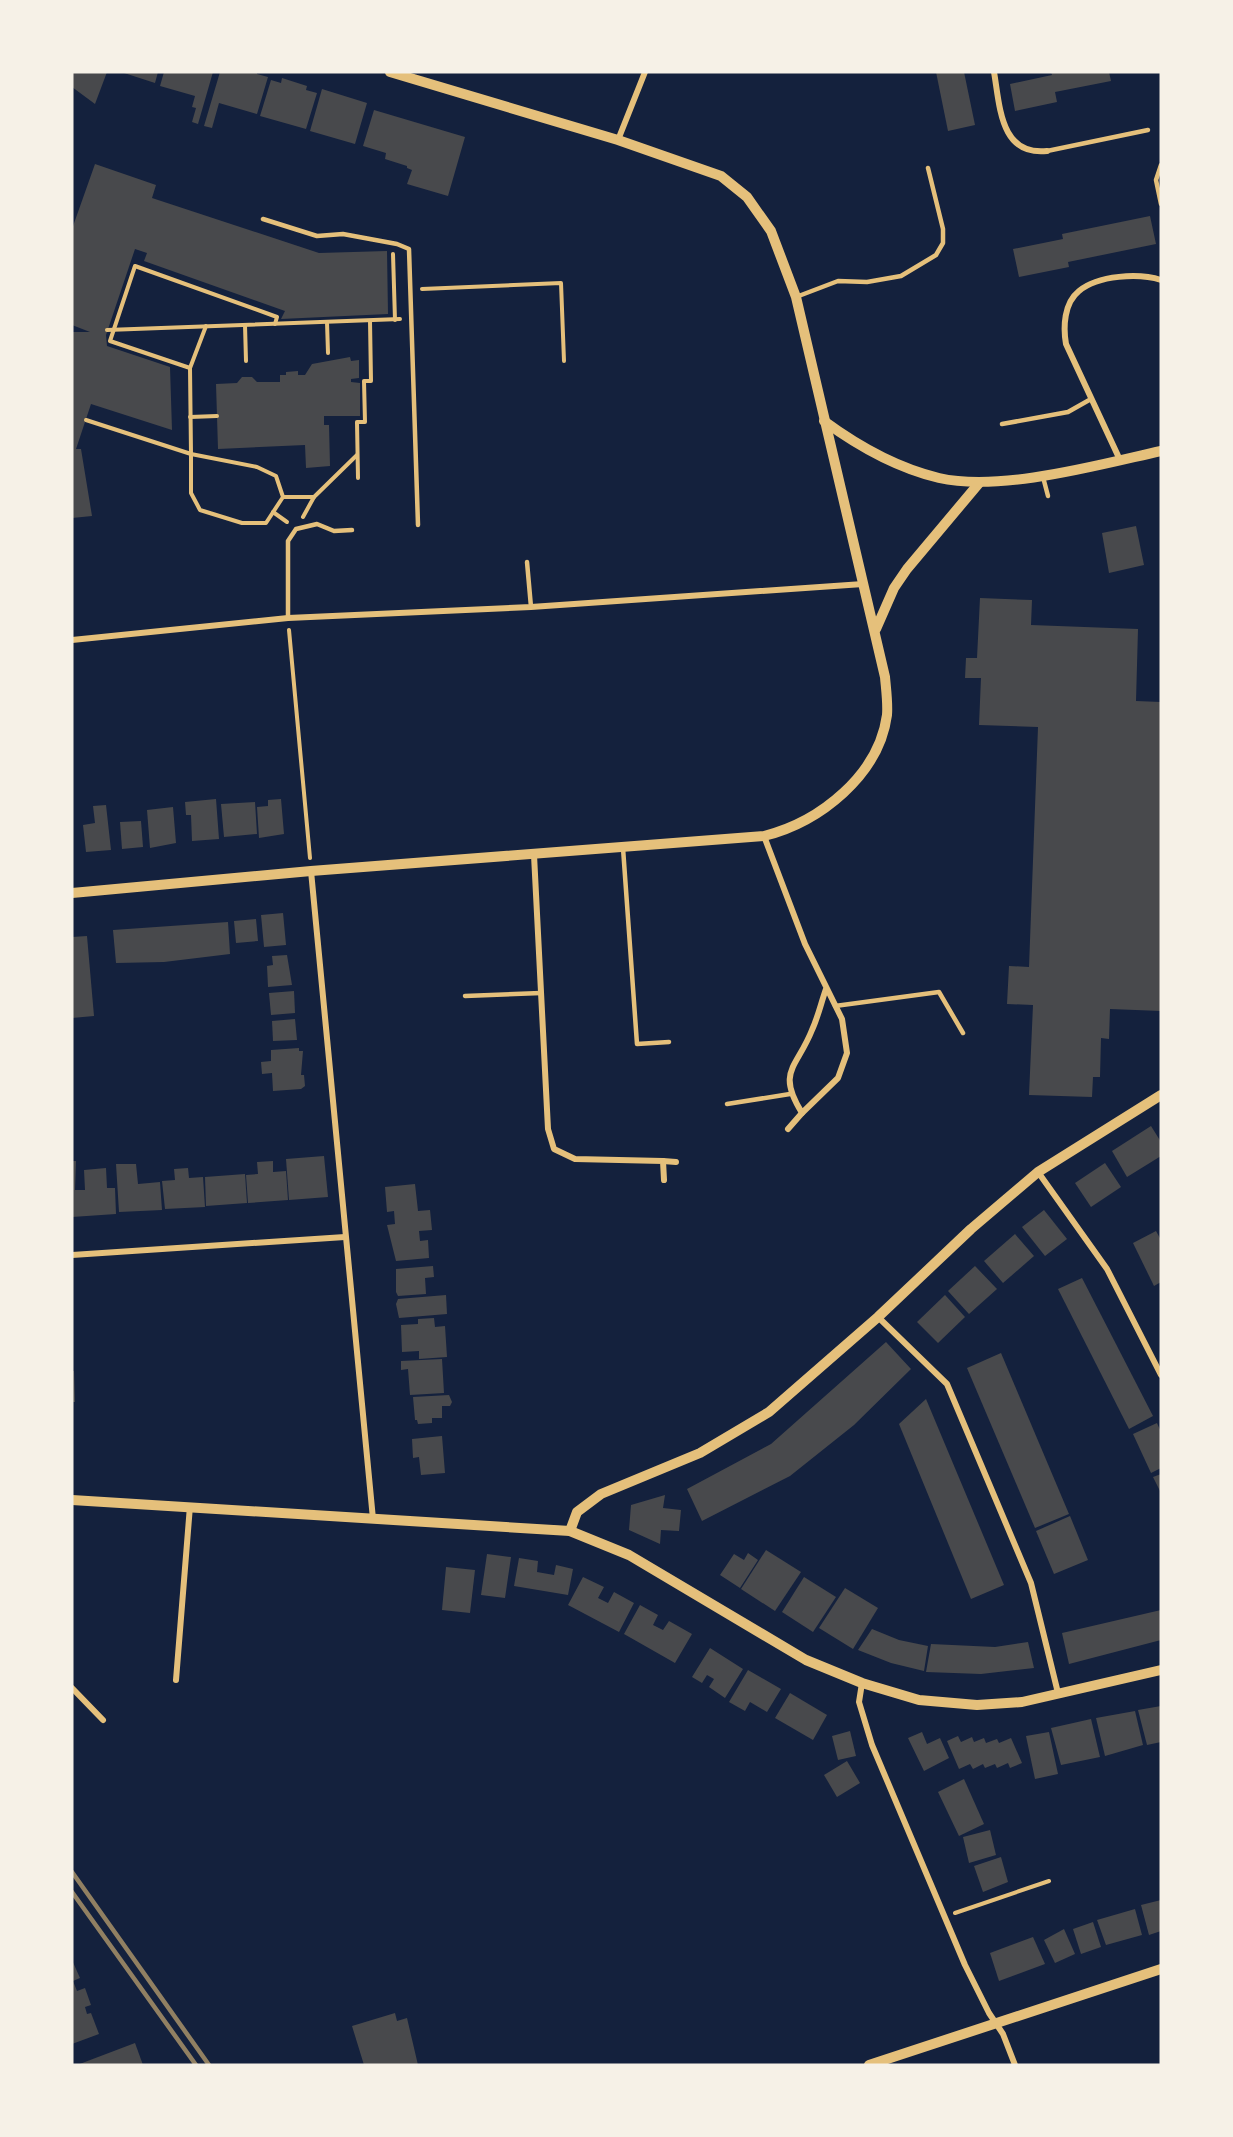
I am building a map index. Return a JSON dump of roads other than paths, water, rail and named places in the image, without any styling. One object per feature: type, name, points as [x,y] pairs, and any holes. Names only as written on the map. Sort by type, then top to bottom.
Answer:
[{"type":"street","points":[[72,893],[312,871],[764,836],[779,832],[812,816],[840,796],[862,773],[881,739],[887,714],[885,677],[876,629],[824,421],[796,297],[771,231],[747,197],[721,176],[618,140],[390,72]]},
{"type":"street","points":[[618,140],[645,72]]},
{"type":"street","points":[[994,72],[1005,130],[1020,146],[1033,153],[1047,152]]},
{"type":"street","points":[[1120,460],[1066,345],[1064,331],[1069,304],[1079,291],[1124,276],[1146,275],[1161,280]]},
{"type":"street","points":[[824,421],[889,461],[913,471],[940,478],[980,482],[1042,475],[1161,451]]},
{"type":"street","points":[[876,629],[894,588],[907,569],[980,482]]},
{"type":"street","points":[[72,640],[288,618],[531,608],[864,584]]},
{"type":"street","points":[[764,836],[804,944],[842,1019],[847,1053],[837,1078],[788,1129]]},
{"type":"street","points":[[534,855],[548,1129],[554,1149],[575,1159],[676,1162]]},
{"type":"street","points":[[312,871],[345,1237],[374,1519]]},
{"type":"street","points":[[802,1113],[790,1094],[789,1077],[793,1064],[812,1032],[826,989]]},
{"type":"street","points":[[570,1531],[577,1512],[601,1494],[700,1452],[769,1412],[878,1317],[971,1229],[1038,1172],[1161,1095]]},
{"type":"street","points":[[663,1161],[664,1180]]},
{"type":"street","points":[[1038,1172],[1107,1269],[1161,1375]]},
{"type":"street","points":[[72,1255],[345,1237]]},
{"type":"street","points":[[878,1317],[947,1384],[1031,1583],[1058,1693]]},
{"type":"street","points":[[72,1500],[570,1531],[629,1555],[806,1660],[862,1683],[920,1700],[977,1705],[1022,1702],[1161,1670]]},
{"type":"street","points":[[176,1680],[190,1506]]},
{"type":"street","points":[[862,1683],[859,1702],[872,1745],[965,1965],[1015,2065]]},
{"type":"street","points":[[72,1688],[103,1719]]},
{"type":"street","points":[[869,2065],[1161,1969]]},
{"type":"lane","points":[[1047,152],[1148,130]]},
{"type":"lane","points":[[1161,165],[1156,180],[1161,204]]},
{"type":"lane","points":[[796,297],[838,281],[867,282],[901,276],[936,255],[943,243],[943,229],[928,168]]},
{"type":"lane","points":[[263,219],[317,236],[343,234],[397,244],[409,249],[418,525]]},
{"type":"lane","points":[[1002,424],[1068,412],[1091,399]]},
{"type":"lane","points":[[1042,475],[1048,496]]},
{"type":"lane","points":[[288,618],[288,541],[296,529],[317,524],[334,531],[352,530]]},
{"type":"lane","points":[[527,562],[531,608]]},
{"type":"lane","points":[[623,847],[637,1044],[669,1042]]},
{"type":"lane","points":[[835,1006],[939,992],[963,1033]]},
{"type":"lane","points":[[465,996],[541,993]]},
{"type":"lane","points":[[728,1104],[790,1094]]},
{"type":"railway","points":[[72,1872],[209,2065]]},
{"type":"railway","points":[[72,1892],[196,2065]]}]
